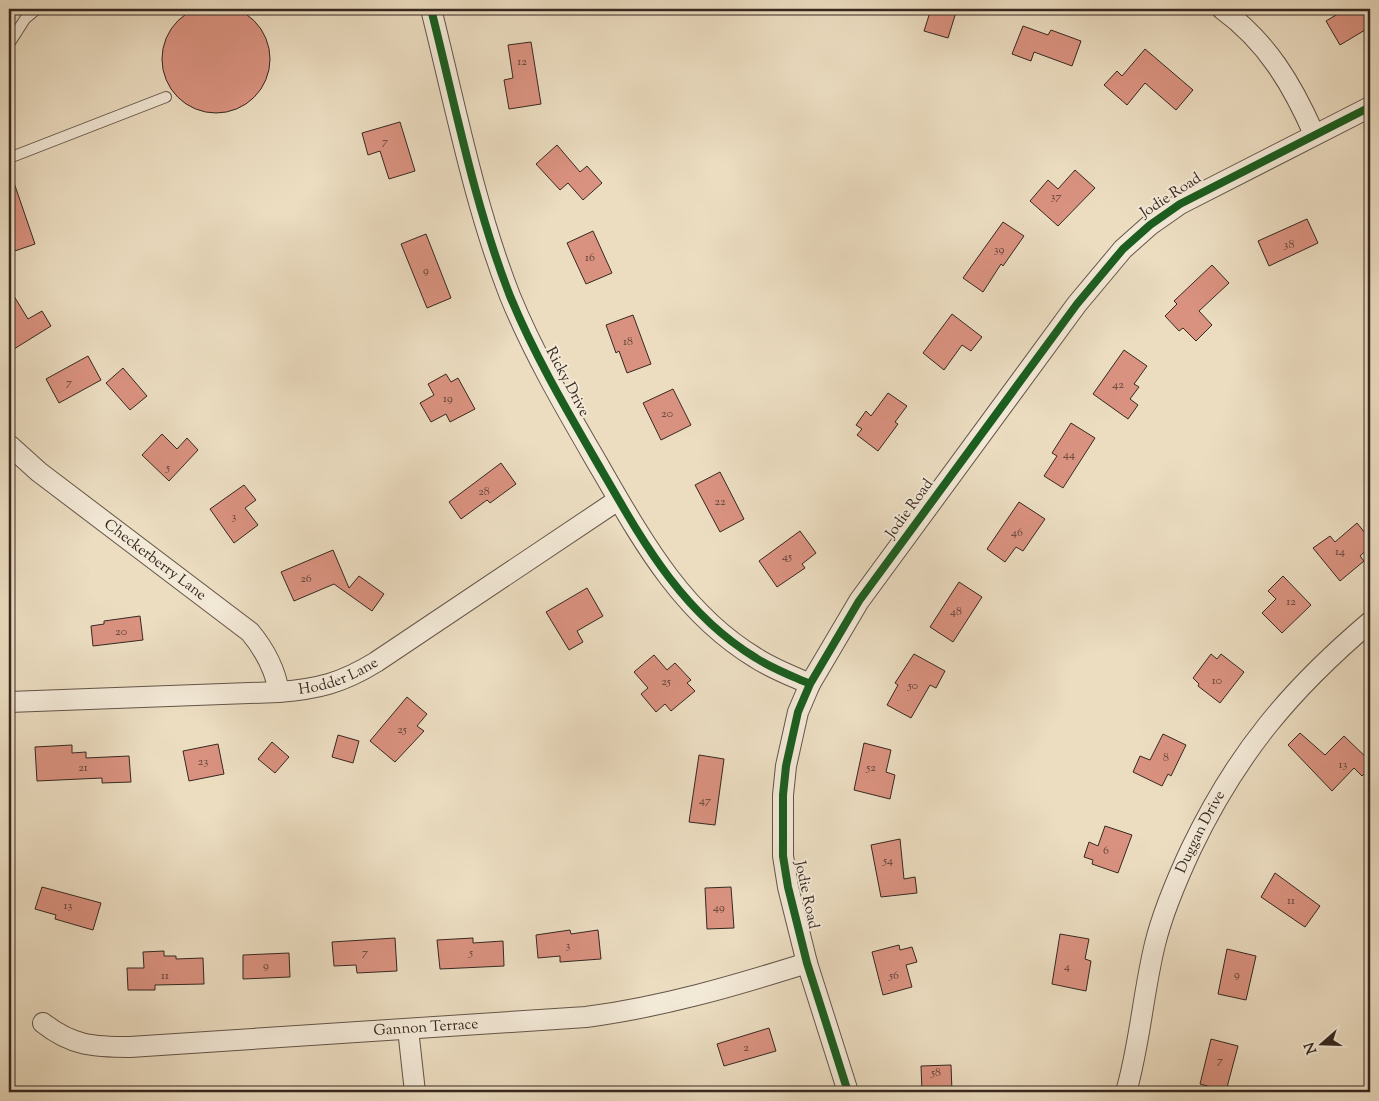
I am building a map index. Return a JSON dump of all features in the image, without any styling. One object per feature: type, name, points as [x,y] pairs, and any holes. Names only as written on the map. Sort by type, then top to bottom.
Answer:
[{"type":"street","name":"Ricky Drive","points":[[431,9],[483,214],[510,296],[544,370],[618,500],[665,575],[710,623],[756,658],[810,684]]},
{"type":"street","points":[[1222,9],[1261,43],[1280,68],[1292,87],[1314,134]]},
{"type":"street","name":"Jodie Road","points":[[848,1092],[807,963],[788,887],[782,827],[783,795],[791,738],[798,712],[810,684],[859,601],[1077,304],[1123,249],[1150,225],[1180,204],[1370,107]]},
{"type":"street","name":"Checkerberry Lane","points":[[9,445],[39,472],[250,632],[269,659],[276,676],[279,692]]},
{"type":"street","name":"Hodder Lane","points":[[9,702],[279,692],[324,687],[355,675],[618,500]]},
{"type":"street","name":"Duggan Drive","points":[[1126,1092],[1136,1055],[1148,976],[1164,913],[1188,856],[1214,804],[1251,745],[1276,712],[1312,674],[1370,622]]},
{"type":"street","name":"Gannon Terrace","points":[[43,1023],[70,1041],[106,1047],[408,1030],[586,1017],[622,1012],[705,994],[807,963]]},
{"type":"street","points":[[408,1030],[415,1092]]},
{"type":"lane","points":[[9,44],[25,19],[37,9]]},
{"type":"lane","points":[[9,158],[166,98]]},
{"type":"building","points":[[216,5],[237,9],[254,21],[266,38],[270,59],[266,80],[254,97],[237,109],[216,113],[195,109],[178,97],[166,80],[162,59],[166,38],[178,21],[195,9]]},
{"type":"building","points":[[931,9],[957,9],[948,38],[924,31]]},
{"type":"building","points":[[1346,9],[1370,9],[1370,27],[1340,45],[1326,21]]},
{"type":"building","points":[[1023,26],[1048,35],[1051,30],[1081,41],[1072,66],[1034,52],[1031,61],[1012,54]]},
{"type":"building","points":[[531,42],[541,104],[509,109],[504,80],[513,78],[508,45]]},
{"type":"building","points":[[1145,49],[1193,90],[1176,110],[1145,83],[1127,105],[1104,85],[1117,71],[1122,76]]},
{"type":"building","points":[[400,122],[415,171],[389,179],[380,151],[368,155],[362,133]]},
{"type":"building","points":[[557,145],[580,172],[587,166],[602,183],[583,200],[568,183],[560,190],[536,164]]},
{"type":"building","points":[[1075,170],[1095,188],[1058,226],[1030,201],[1048,180],[1058,189]]},
{"type":"building","points":[[11,174],[35,244],[9,253],[9,175]]},
{"type":"building","points":[[1307,219],[1318,243],[1269,266],[1258,241]]},
{"type":"building","points":[[1003,222],[1024,236],[1003,266],[1001,264],[983,292],[963,278]]},
{"type":"building","points":[[593,231],[612,273],[586,284],[567,243]]},
{"type":"building","points":[[426,234],[451,298],[427,308],[401,244]]},
{"type":"building","points":[[1212,265],[1229,283],[1199,311],[1212,325],[1196,341],[1183,328],[1179,331],[1165,316],[1177,304],[1174,301]]},
{"type":"building","points":[[9,288],[28,319],[42,311],[51,326],[14,349],[9,340]]},
{"type":"building","points":[[952,314],[982,337],[971,351],[962,345],[944,370],[923,353]]},
{"type":"building","points":[[633,315],[651,364],[627,373],[619,351],[616,353],[606,325]]},
{"type":"building","points":[[1124,350],[1147,366],[1134,384],[1139,387],[1130,399],[1138,405],[1128,419],[1093,394]]},
{"type":"building","points":[[88,356],[101,380],[59,403],[46,379]]},
{"type":"building","points":[[123,368],[147,396],[130,410],[106,383]]},
{"type":"building","points":[[446,374],[451,382],[458,378],[475,409],[450,422],[446,414],[431,422],[420,403],[434,395],[428,384]]},
{"type":"building","points":[[673,389],[691,425],[661,440],[643,403]]},
{"type":"building","points":[[888,393],[907,406],[895,422],[898,424],[878,451],[857,435],[862,429],[856,425],[866,411],[871,416]]},
{"type":"building","points":[[1071,423],[1095,438],[1063,488],[1044,476],[1057,456],[1052,453]]},
{"type":"building","points":[[162,434],[177,449],[187,438],[198,450],[169,481],[142,455]]},
{"type":"building","points":[[501,463],[516,484],[490,503],[487,500],[461,519],[449,502]]},
{"type":"building","points":[[720,472],[744,519],[720,532],[695,485]]},
{"type":"building","points":[[244,485],[256,500],[245,508],[258,525],[234,543],[210,509]]},
{"type":"building","points":[[1019,502],[1045,519],[1023,551],[1016,547],[1005,562],[987,549]]},
{"type":"building","points":[[1357,523],[1370,539],[1370,547],[1360,556],[1364,561],[1340,581],[1313,548],[1330,536],[1335,542]]},
{"type":"building","points":[[800,531],[816,553],[802,564],[805,568],[777,587],[759,561]]},
{"type":"building","points":[[333,550],[349,588],[359,576],[384,594],[372,611],[334,584],[294,601],[281,572]]},
{"type":"building","points":[[1283,576],[1311,605],[1282,633],[1262,613],[1276,599],[1268,591]]},
{"type":"building","points":[[959,582],[982,597],[953,642],[930,627]]},
{"type":"building","points":[[587,588],[603,616],[577,631],[583,642],[569,650],[546,612]]},
{"type":"building","points":[[140,616],[143,640],[93,646],[91,626],[104,624],[104,621]]},
{"type":"building","points":[[914,654],[945,671],[936,688],[930,685],[911,718],[887,705],[898,685],[895,683]]},
{"type":"building","points":[[1211,654],[1217,659],[1221,654],[1244,672],[1220,703],[1198,686],[1199,684],[1193,678]]},
{"type":"building","points":[[654,655],[667,670],[675,663],[691,680],[687,683],[695,691],[671,711],[665,704],[656,712],[641,694],[648,688],[634,672]]},
{"type":"building","points":[[407,697],[427,714],[417,726],[424,731],[395,762],[370,741]]},
{"type":"building","points":[[1300,733],[1325,755],[1344,736],[1370,761],[1370,768],[1362,776],[1354,768],[1332,791],[1288,745]]},
{"type":"building","points":[[1163,734],[1186,745],[1171,776],[1168,774],[1162,786],[1133,772],[1140,756],[1150,760]]},
{"type":"building","points":[[338,735],[359,741],[353,763],[332,757]]},
{"type":"building","points":[[272,742],[289,757],[275,773],[258,759]]},
{"type":"building","points":[[864,743],[891,750],[886,772],[895,775],[890,799],[854,790]]},
{"type":"building","points":[[218,744],[224,774],[189,781],[183,751]]},
{"type":"building","points":[[72,745],[72,753],[86,752],[86,758],[129,756],[131,782],[102,783],[102,778],[37,781],[35,747]]},
{"type":"building","points":[[699,755],[724,759],[715,825],[689,822]]},
{"type":"building","points":[[1105,826],[1132,835],[1118,873],[1092,864],[1093,860],[1084,857],[1089,842],[1098,846]]},
{"type":"building","points":[[900,839],[904,879],[915,877],[917,893],[881,897],[871,845]]},
{"type":"building","points":[[1275,873],[1320,906],[1305,927],[1261,897]]},
{"type":"building","points":[[42,887],[101,903],[93,930],[55,919],[56,915],[35,909]]},
{"type":"building","points":[[731,887],[734,928],[707,929],[705,888]]},
{"type":"building","points":[[570,930],[571,934],[598,930],[601,959],[560,962],[560,956],[538,958],[536,935]]},
{"type":"building","points":[[1060,934],[1089,939],[1085,959],[1091,961],[1086,991],[1052,984]]},
{"type":"building","points":[[395,938],[397,971],[357,973],[356,965],[334,966],[332,942]]},
{"type":"building","points":[[473,938],[473,943],[503,941],[504,966],[440,969],[437,940]]},
{"type":"building","points":[[899,945],[900,950],[912,947],[917,962],[906,965],[912,987],[883,995],[872,952]]},
{"type":"building","points":[[1227,949],[1256,956],[1246,1000],[1218,994]]},
{"type":"building","points":[[164,951],[164,956],[176,956],[176,959],[203,958],[204,984],[155,985],[155,990],[128,990],[127,968],[144,968],[143,952]]},
{"type":"building","points":[[289,953],[290,977],[243,979],[243,955]]},
{"type":"building","points":[[769,1028],[776,1051],[724,1066],[717,1044]]},
{"type":"building","points":[[1211,1039],[1238,1046],[1226,1091],[1200,1084]]},
{"type":"building","points":[[951,1065],[952,1092],[922,1092],[921,1066]]},
{"type":"cycle path","points":[[431,9],[466,154],[497,261],[520,319],[565,407],[649,550],[686,598],[730,640],[769,666],[810,684]]},
{"type":"cycle path","points":[[848,1092],[807,963],[788,887],[783,856],[783,795],[786,766],[798,712],[810,684],[859,601],[1077,304],[1123,249],[1150,225],[1180,204],[1370,107]]}]
